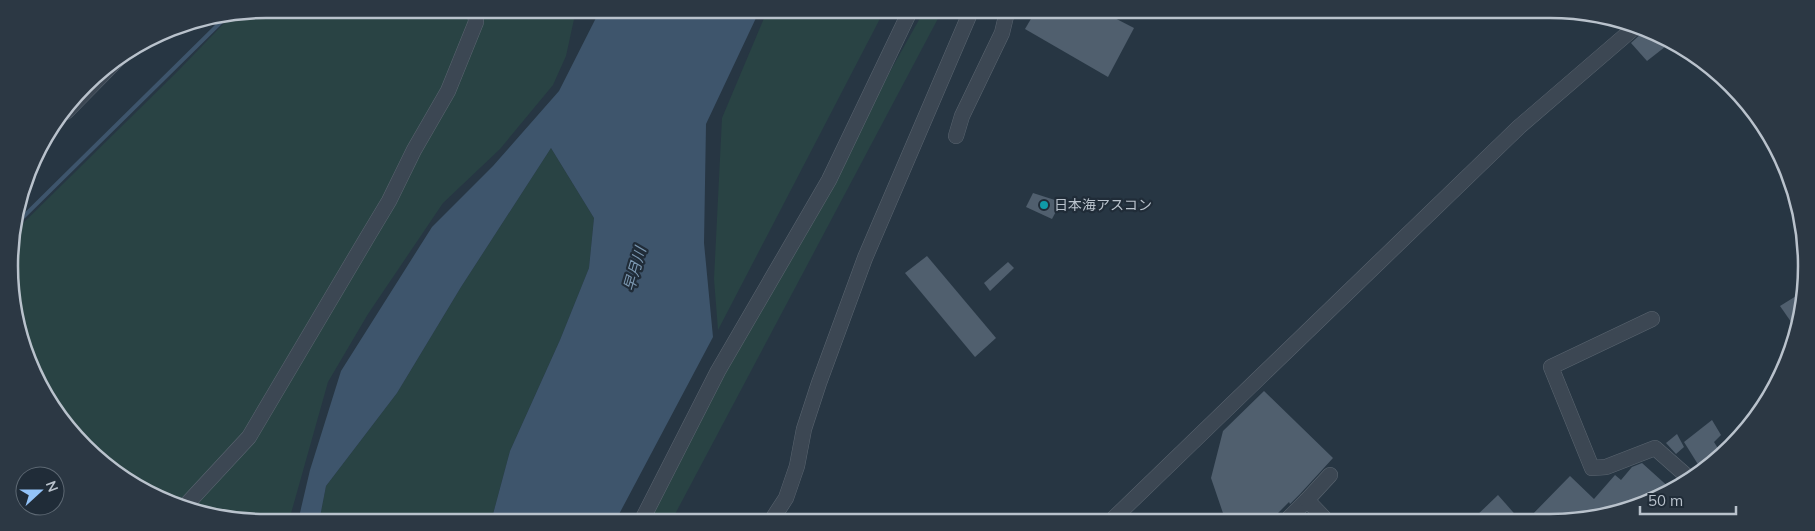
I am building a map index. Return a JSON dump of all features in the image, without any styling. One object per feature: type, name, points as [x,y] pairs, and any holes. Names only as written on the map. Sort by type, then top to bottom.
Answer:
[{"type":"street","points":[[190,501],[249,437],[368,236],[448,91],[476,22],[476,18]]},
{"type":"street","points":[[645,514],[718,371],[829,180],[907,18]]},
{"type":"street","points":[[776,514],[786,498],[796,466],[804,429],[819,383],[866,258],[968,18]]},
{"type":"street","points":[[956,136],[962,116],[1002,33],[1006,18]]},
{"type":"street","points":[[1118,514],[1519,127],[1630,31]]},
{"type":"street","points":[[1652,319],[1551,367],[1592,468],[1606,467],[1655,448],[1684,474]]},
{"type":"street","points":[[1294,514],[1330,475]]},
{"type":"street","points":[[1307,500],[1320,514]]},
{"type":"green space","points":[[249,18],[574,18],[566,56],[553,85],[500,149],[443,203],[368,314],[328,382],[291,514],[249,513],[201,505],[171,495],[128,472],[90,441],[59,403],[36,360],[26,330],[18,282],[18,249],[21,225],[226,21]]},
{"type":"green space","points":[[764,18],[880,18],[718,330],[714,279],[722,118]]},
{"type":"green space","points":[[920,18],[938,18],[675,514],[647,514],[819,198]]},
{"type":"green space","points":[[551,148],[594,218],[589,268],[560,340],[510,451],[493,514],[321,514],[326,486],[397,393],[461,287]]},
{"type":"water","name":"早月川","points":[[596,18],[756,18],[706,124],[704,243],[713,337],[619,514],[493,514],[510,451],[560,340],[589,268],[594,218],[551,148],[461,287],[397,393],[326,486],[321,514],[300,514],[310,470],[341,371],[432,227],[493,166],[559,91]]},
{"type":"building","points":[[1031,18],[1115,18],[1134,28],[1108,77],[1025,29]]},
{"type":"building","points":[[1640,35],[1666,46],[1647,61],[1631,43]]},
{"type":"building","name":"日本海アスコン","points":[[1033,193],[1061,202],[1052,219],[1026,207]]},
{"type":"building","points":[[927,256],[996,338],[975,357],[905,273]]},
{"type":"building","points":[[1008,262],[1014,268],[990,291],[984,283]]},
{"type":"building","points":[[1795,297],[1791,322],[1780,306]]},
{"type":"building","points":[[1264,391],[1333,458],[1290,504],[1289,502],[1277,514],[1223,514],[1211,478],[1223,431]]},
{"type":"building","points":[[1712,420],[1721,435],[1714,442],[1718,448],[1698,464],[1684,442]]},
{"type":"building","points":[[1677,434],[1684,447],[1676,454],[1666,443]]},
{"type":"building","points":[[1642,463],[1666,484],[1644,495],[1598,509],[1566,513],[1533,514],[1570,476],[1594,499],[1615,475],[1621,480],[1632,467]]},
{"type":"building","points":[[1498,495],[1515,514],[1478,514]]},
{"type":"waterway","points":[[22,218],[221,21]]},
{"type":"place","name":"日本海アスコン","points":[[1044,205]]}]
